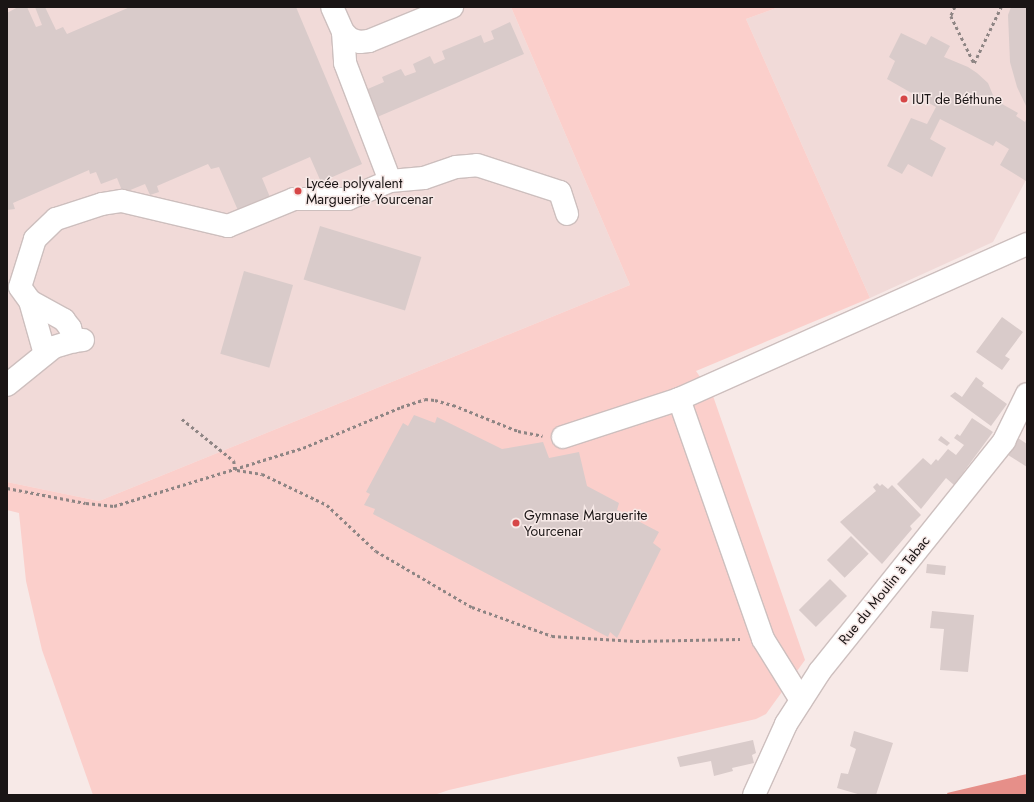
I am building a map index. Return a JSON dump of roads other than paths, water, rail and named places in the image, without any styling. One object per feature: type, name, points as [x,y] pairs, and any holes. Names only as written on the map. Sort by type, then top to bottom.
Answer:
[{"type":"street","points":[[332,7],[343,32],[345,63],[390,181]]},
{"type":"street","points":[[343,32],[350,39],[360,42],[370,41],[452,7]]},
{"type":"street","points":[[45,354],[30,301],[20,287],[36,239],[56,219],[102,204],[122,201],[228,226],[294,198],[348,199],[390,181],[424,178],[456,168],[477,165],[560,192],[567,214]]},
{"type":"street","points":[[564,437],[679,399],[1027,244]]},
{"type":"street","points":[[7,385],[54,347],[79,340],[64,320],[30,301]]},
{"type":"street","name":"Rue du Moulin à Tabac","points":[[754,795],[786,724],[820,671],[1004,441],[1027,394]]},
{"type":"street","points":[[679,399],[763,638],[801,700]]},
{"type":"place","name":"IUT de Béthune","points":[[904,99]]},
{"type":"place","name":"Lycée polyvalent Marguerite Yourcenar","points":[[298,191]]},
{"type":"place","name":"Gymnase Marguerite Yourcenar","points":[[516,523]]}]
